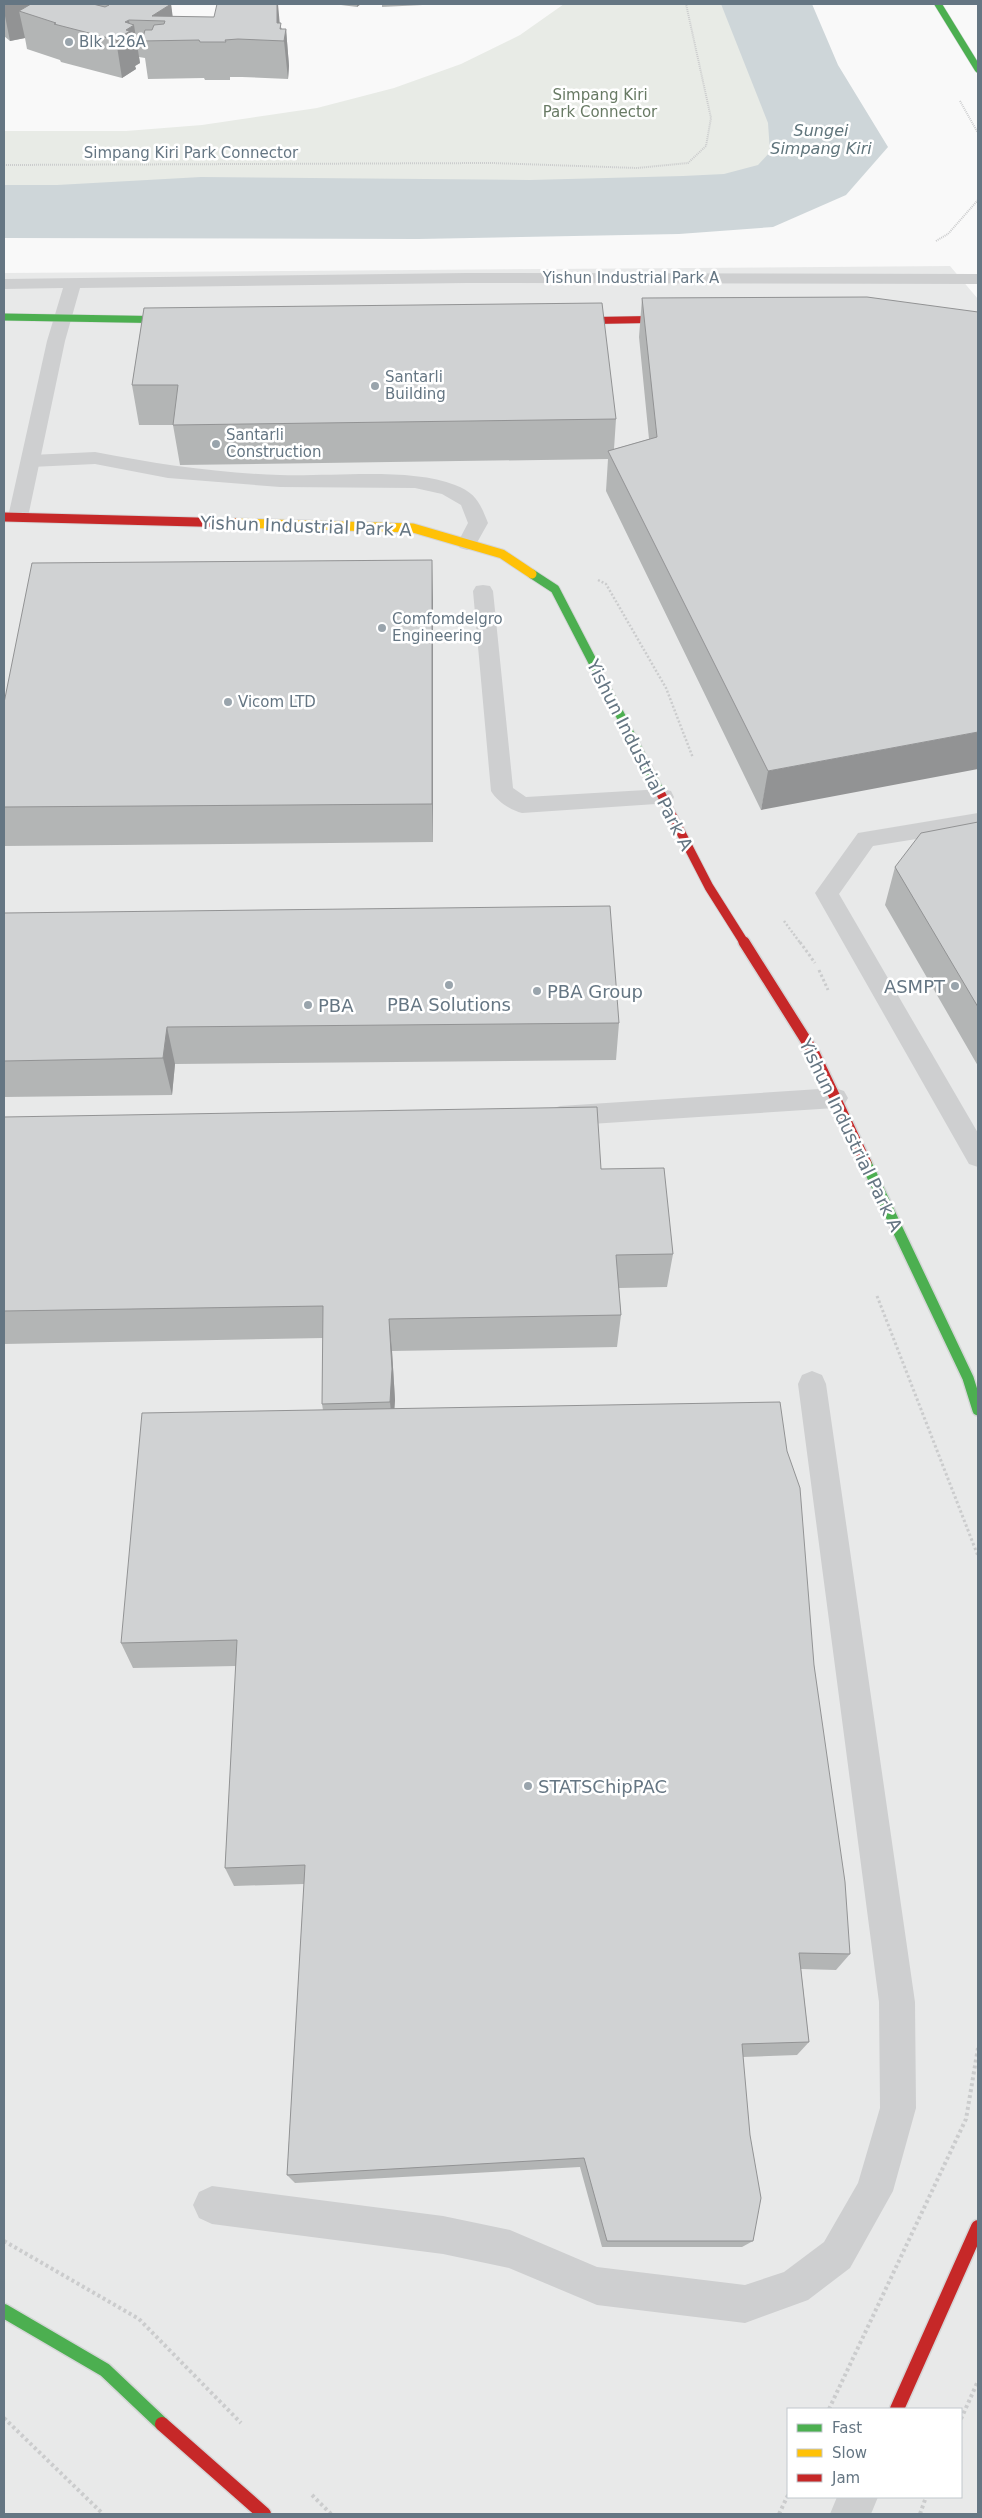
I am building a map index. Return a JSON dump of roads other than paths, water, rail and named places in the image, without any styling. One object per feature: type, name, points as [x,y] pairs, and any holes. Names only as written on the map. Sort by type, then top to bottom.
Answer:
[{"type":"street","points":[[938,4],[978,69]]},
{"type":"street","name":"Yishun Industrial Park A","points":[[4,284],[466,278],[978,279]]},
{"type":"street","name":"Yishun Industrial Park A","points":[[73,283],[56,341],[31,461],[11,517],[413,528],[502,554],[555,590],[708,887],[814,1053],[968,1378],[978,1410]]},
{"type":"street","points":[[4,317],[190,320]]},
{"type":"street","points":[[553,321],[691,319]]},
{"type":"street","points":[[31,461],[95,458],[168,472],[280,482],[415,482],[448,489],[470,502],[478,523],[467,544]]},
{"type":"street","points":[[483,591],[502,791],[522,805],[663,797]]},
{"type":"street","points":[[978,820],[866,839],[827,892],[978,1156]]},
{"type":"street","points":[[537,1117],[835,1098]]},
{"type":"street","points":[[212,2205],[443,2235],[510,2249],[597,2286],[745,2304],[795,2287],[837,2255],[874,2191],[898,2108],[897,2002],[812,1384]]},
{"type":"street","points":[[897,2408],[978,2227]]},
{"type":"street","points":[[4,2311],[105,2370],[196,2457],[264,2514]]},
{"type":"street","points":[[850,2514],[858,2498]]},
{"type":"water","name":"Sungei Simpang Kiri","points":[[721,4],[812,4],[838,65],[888,147],[846,195],[773,227],[679,234],[418,239],[4,238],[4,185],[57,185],[201,177],[530,180],[683,176],[724,174],[758,165],[770,152],[768,123]]},
{"type":"place","name":"Blk 126A","points":[[69,42]]},
{"type":"place","name":"Santarli Building","points":[[375,386]]},
{"type":"place","name":"Santarli Construction","points":[[216,444]]},
{"type":"place","name":"Comfomdelgro Engineering","points":[[382,628]]},
{"type":"place","name":"Vicom LTD","points":[[228,702]]},
{"type":"place","name":"PBA Solutions","points":[[449,985]]},
{"type":"place","name":"ASMPT","points":[[955,986]]},
{"type":"place","name":"PBA Group","points":[[537,991]]},
{"type":"place","name":"PBA","points":[[308,1005]]},
{"type":"place","name":"STATSChipPAC","points":[[528,1786]]},
{"type":"park label","name":"Simpang Kiri Park Connector","points":[[600,104]]}]
